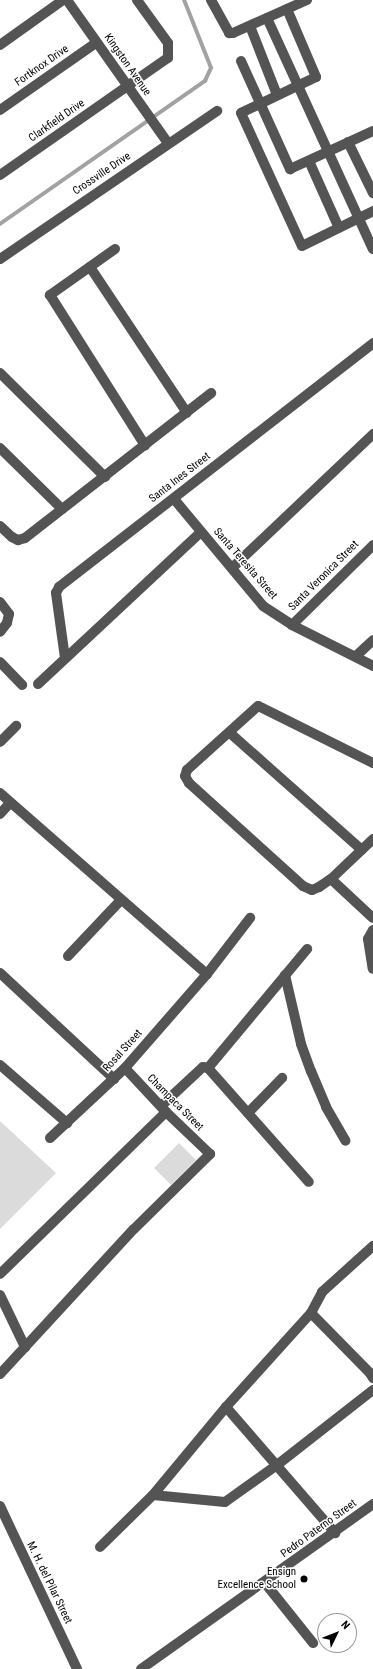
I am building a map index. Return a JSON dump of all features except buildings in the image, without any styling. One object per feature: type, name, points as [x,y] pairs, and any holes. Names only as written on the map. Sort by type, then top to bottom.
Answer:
[{"type":"street","points":[[0,45],[63,0]]},
{"type":"street","name":"Kingston Avenue","points":[[67,0],[168,144]]},
{"type":"street","name":"Clarkfield Drive","points":[[0,175],[168,58],[168,43],[137,0]]},
{"type":"street","points":[[211,0],[229,33],[250,26],[307,0]]},
{"type":"street","points":[[287,9],[316,74],[315,79],[277,95],[241,113],[302,246],[373,211]]},
{"type":"street","points":[[267,18],[373,249]]},
{"type":"street","points":[[250,26],[277,95]]},
{"type":"street","name":"Fortknox Drive","points":[[0,110],[97,42]]},
{"type":"street","points":[[241,61],[288,167],[293,168],[373,131]]},
{"type":"street","name":"Crossville Drive","points":[[0,258],[217,111]]},
{"type":"street","points":[[348,142],[373,193]]},
{"type":"street","points":[[309,161],[339,228]]},
{"type":"street","points":[[115,249],[50,295],[145,445]]},
{"type":"street","points":[[90,267],[187,413]]},
{"type":"street","name":"Santa Ines Street","points":[[64,658],[56,593],[59,587],[373,343]]},
{"type":"street","points":[[0,373],[105,477]]},
{"type":"street","points":[[0,526],[12,537],[18,540],[25,538],[211,393]]},
{"type":"street","points":[[232,568],[373,434]]},
{"type":"street","points":[[0,448],[62,509]]},
{"type":"street","name":"Santa Teresita Street","points":[[174,499],[263,606],[292,624],[373,666]]},
{"type":"street","points":[[38,684],[64,658],[201,532]]},
{"type":"street","name":"Santa Veronica Street","points":[[292,624],[373,545]]},
{"type":"street","points":[[0,602],[8,614],[7,623],[0,632]]},
{"type":"street","points":[[356,656],[373,640]]},
{"type":"street","points":[[0,662],[22,685]]},
{"type":"street","points":[[373,763],[258,706],[188,770],[186,776],[189,783],[303,886],[312,890],[331,879],[373,839]]},
{"type":"street","points":[[0,742],[16,726]]},
{"type":"street","points":[[230,732],[362,850]]},
{"type":"street","points":[[0,793],[207,974]]},
{"type":"street","points":[[0,814],[10,803]]},
{"type":"street","points":[[331,879],[373,918]]},
{"type":"street","points":[[68,956],[121,900]]},
{"type":"street","name":"Rosal Street","points":[[50,1138],[124,1068],[207,974],[250,918]]},
{"type":"street","points":[[373,930],[368,939],[373,969]]},
{"type":"street","points":[[208,1068],[307,950]]},
{"type":"street","points":[[0,973],[114,1079]]},
{"type":"street","points":[[285,975],[302,1044],[311,1071],[326,1107],[346,1141]]},
{"type":"street","points":[[0,1064],[67,1123]]},
{"type":"street","points":[[0,1274],[203,1067],[208,1068],[309,1182]]},
{"type":"street","name":"Champaca Street","points":[[25,1347],[134,1230],[210,1154],[163,1109],[124,1068]]},
{"type":"street","points":[[248,1113],[282,1078]]},
{"type":"street","points":[[100,1547],[153,1496],[226,1408],[311,1313],[322,1292],[373,1246]]},
{"type":"street","points":[[0,1295],[25,1347],[0,1374]]},
{"type":"street","points":[[311,1313],[370,1373],[373,1378]]},
{"type":"street","points":[[153,1496],[225,1502],[277,1465],[373,1390]]},
{"type":"street","points":[[226,1408],[335,1532]]},
{"type":"street","name":"Pedro Paterno Street","points":[[141,1669],[265,1583],[373,1504]]},
{"type":"street","name":"M. H. del Pilar Street","points":[[0,1506],[77,1669]]},
{"type":"street","points":[[265,1583],[313,1643]]},
{"type":"shaded area","points":[[0,1121],[56,1173],[0,1229]]},
{"type":"shaded area","points":[[179,1143],[196,1160],[171,1185],[154,1168]]},
{"type":"waterway","points":[[0,224],[205,81],[211,68],[184,0]]},
{"type":"place","name":"Ensign Excellence School","points":[[304,1579]]}]
